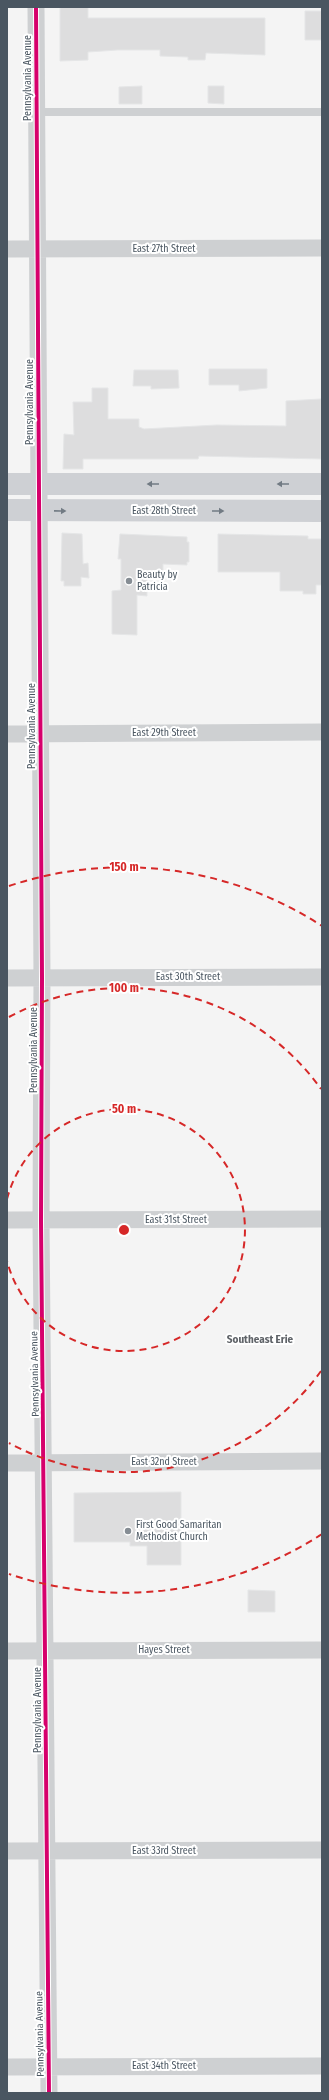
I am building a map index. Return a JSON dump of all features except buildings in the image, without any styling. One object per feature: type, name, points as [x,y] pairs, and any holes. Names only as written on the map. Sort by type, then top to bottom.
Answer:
[{"type":"street","name":"Pennsylvania Avenue","points":[[36,7],[42,978],[41,1221],[49,2093]]},
{"type":"street","name":"East 27th Street","points":[[7,250],[322,248]]},
{"type":"street","points":[[7,484],[322,484]]},
{"type":"street","name":"East 28th Street","points":[[7,510],[322,511]]},
{"type":"street","name":"East 29th Street","points":[[7,734],[322,732]]},
{"type":"street","name":"East 30th Street","points":[[7,978],[322,977]]},
{"type":"street","name":"East 31st Street","points":[[7,1220],[322,1220]]},
{"type":"street","name":"East 32nd Street","points":[[7,1463],[322,1461]]},
{"type":"street","name":"Hayes Street","points":[[7,1651],[322,1650]]},
{"type":"street","name":"East 33rd Street","points":[[7,1851],[322,1850]]},
{"type":"street","name":"East 34th Street","points":[[7,2067],[322,2066]]},
{"type":"lane","points":[[36,112],[322,112]]},
{"type":"cycle path","points":[[36,7],[42,978],[41,1221],[49,2093]]},
{"type":"place","name":"Beauty by Patricia","points":[[129,581]]},
{"type":"place","name":"First Good Samaritan Methodist Church","points":[[128,1531]]},
{"type":"district","name":"Southeast Erie","points":[[260,1339]]}]
